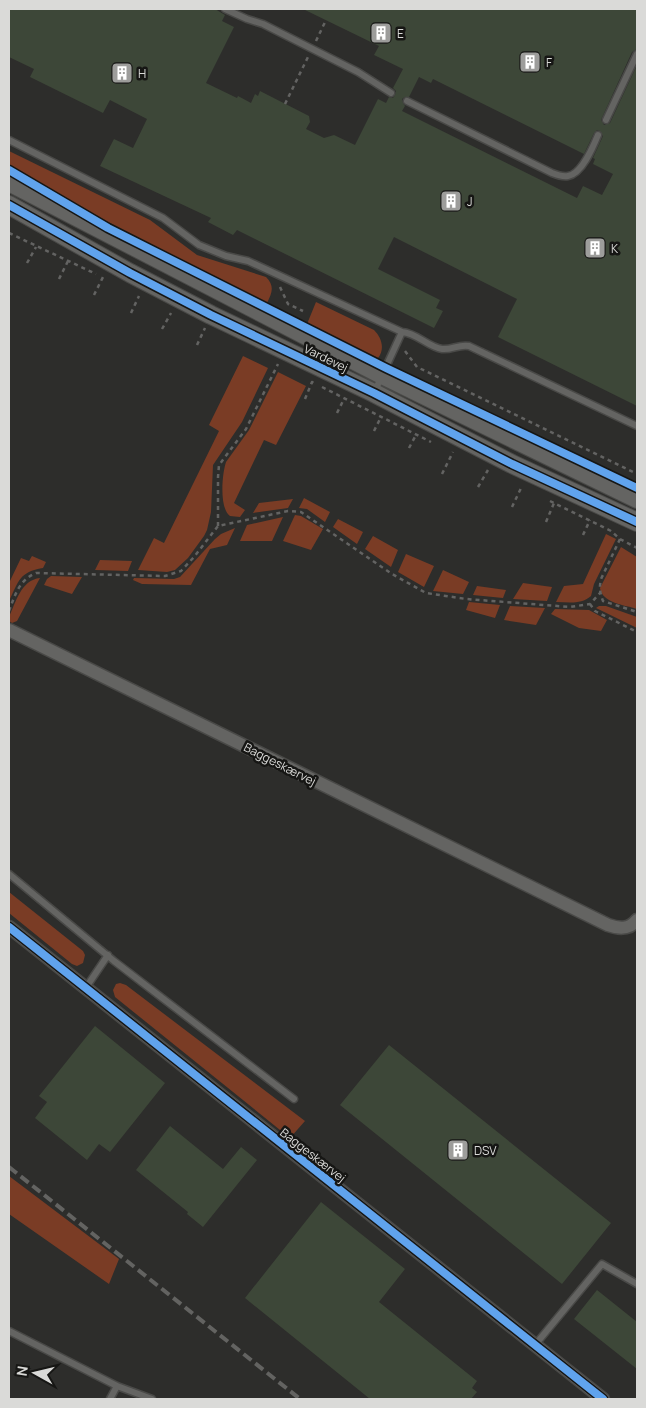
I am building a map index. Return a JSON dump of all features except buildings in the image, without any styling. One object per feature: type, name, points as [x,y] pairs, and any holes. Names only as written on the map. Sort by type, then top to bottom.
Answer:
[{"type":"street","name":"Vardevej","points":[[9,182],[382,375],[637,499]]},
{"type":"street","name":"Vardevej","points":[[9,205],[130,273],[211,315],[374,393],[512,464],[637,522]]},
{"type":"street","name":"Baggeskærvej","points":[[9,630],[608,925],[622,928],[635,922]]},
{"type":"street","name":"Baggeskærvej","points":[[9,927],[603,1399]]},
{"type":"lane","points":[[225,9],[246,19],[263,24],[358,72],[391,93]]},
{"type":"lane","points":[[606,120],[637,54]]},
{"type":"lane","points":[[407,101],[546,170],[563,176],[572,175],[583,164],[598,135]]},
{"type":"lane","points":[[9,140],[163,218],[199,245],[226,256],[248,261],[442,349],[462,344],[469,346],[637,426]]},
{"type":"lane","points":[[374,393],[402,332]]},
{"type":"lane","points":[[9,874],[108,955],[294,1099]]},
{"type":"lane","points":[[86,989],[108,955]]},
{"type":"lane","points":[[534,1345],[602,1264],[637,1284]]},
{"type":"lane","points":[[10,1333],[117,1386],[152,1399]]},
{"type":"lane","points":[[110,1399],[117,1386]]},
{"type":"path","points":[[284,104],[326,20]]},
{"type":"path","points":[[27,263],[36,247]]},
{"type":"path","points":[[59,279],[68,262]]},
{"type":"path","points":[[94,295],[103,277]]},
{"type":"path","points":[[284,277],[280,287],[288,304],[303,311]]},
{"type":"path","points":[[130,313],[140,295]]},
{"type":"path","points":[[162,329],[171,311]]},
{"type":"path","points":[[197,345],[206,327]]},
{"type":"path","points":[[395,346],[404,350],[418,367],[637,474]]},
{"type":"path","points":[[9,611],[18,588],[26,577],[36,573],[165,576],[181,571],[218,526],[219,465],[246,429],[280,360]]},
{"type":"path","points":[[337,413],[344,400]]},
{"type":"path","points":[[374,431],[381,417]]},
{"type":"path","points":[[409,448],[416,435]]},
{"type":"path","points":[[442,474],[452,452]]},
{"type":"path","points":[[478,487],[488,470]]},
{"type":"path","points":[[512,507],[522,486]]},
{"type":"path","points":[[546,522],[554,503]]},
{"type":"path","points":[[218,526],[288,511],[301,512],[392,574],[426,594],[570,607],[590,604],[600,594]]},
{"type":"path","points":[[583,535],[590,520]]},
{"type":"path","points":[[611,531],[620,539],[637,548]]},
{"type":"path","points":[[620,539],[601,579],[599,586],[600,594],[603,601],[637,612]]},
{"type":"path","points":[[590,604],[594,611],[637,632]]},
{"type":"path","points":[[622,632],[625,626]]},
{"type":"shaded area","points":[[9,151],[150,220],[197,255],[266,277],[272,287],[267,303],[131,235],[9,166]]},
{"type":"shaded area","points":[[316,302],[374,330],[382,344],[378,358],[307,324]]},
{"type":"shaded area","points":[[243,356],[268,368],[242,422],[213,465],[211,512],[207,530],[188,558],[175,570],[167,572],[138,570],[154,538],[164,543],[219,431],[209,425]]},
{"type":"shaded area","points":[[278,372],[306,386],[276,445],[264,440],[234,503],[245,510],[240,517],[230,516],[224,506],[223,499],[223,474],[226,462],[249,430]]},
{"type":"shaded area","points":[[304,498],[330,512],[325,522],[307,509],[299,508]]},
{"type":"shaded area","points":[[293,499],[288,508],[253,513],[259,503]]},
{"type":"shaded area","points":[[295,515],[301,516],[323,529],[311,550],[283,541]]},
{"type":"shaded area","points":[[283,517],[272,541],[240,541],[247,525]]},
{"type":"shaded area","points":[[338,519],[363,532],[357,544],[333,527]]},
{"type":"shaded area","points":[[235,528],[227,545],[210,549],[191,585],[142,584],[133,580],[134,578],[174,579],[180,577],[215,539]]},
{"type":"shaded area","points":[[606,534],[616,539],[594,584],[591,596],[579,602],[556,602],[564,586],[583,584]]},
{"type":"shaded area","points":[[373,536],[398,550],[391,567],[365,549]]},
{"type":"shaded area","points":[[621,547],[637,557],[637,609],[609,600],[600,588]]},
{"type":"shaded area","points":[[406,554],[434,566],[424,587],[398,572]]},
{"type":"shaded area","points":[[32,556],[46,562],[43,568],[24,575],[9,601],[9,583],[21,558],[29,561]]},
{"type":"shaded area","points":[[100,560],[132,561],[128,571],[95,570]]},
{"type":"shaded area","points":[[443,570],[469,582],[463,594],[433,591]]},
{"type":"shaded area","points":[[51,576],[82,577],[72,594],[44,585]]},
{"type":"shaded area","points":[[40,578],[17,621],[12,623],[9,621],[14,605],[24,587],[28,583]]},
{"type":"shaded area","points":[[523,583],[552,587],[547,601],[513,599]]},
{"type":"shaded area","points":[[477,586],[506,590],[503,598],[473,595]]},
{"type":"shaded area","points":[[469,602],[500,605],[495,618],[466,610]]},
{"type":"shaded area","points":[[510,606],[545,608],[536,625],[504,620]]},
{"type":"shaded area","points":[[606,606],[637,617],[637,628],[596,608]]},
{"type":"shaded area","points":[[555,609],[589,610],[607,620],[601,631],[579,628],[551,614]]},
{"type":"shaded area","points":[[9,892],[83,951],[85,955],[83,963],[77,966],[72,964],[9,913]]},
{"type":"shaded area","points":[[116,984],[126,985],[305,1121],[290,1138],[115,997],[113,990]]},
{"type":"shaded area","points":[[9,1176],[119,1259],[109,1284],[9,1214]]},
{"type":"railway","points":[[9,1167],[300,1399]]},
{"type":"cycle path","points":[[9,170],[108,228],[386,368],[637,488]]},
{"type":"cycle path","points":[[9,205],[130,273],[211,315],[374,393],[512,464],[637,522]]},
{"type":"cycle path","points":[[9,927],[603,1399]]},
{"type":"place","name":"E","points":[[381,33]]},
{"type":"place","name":"F","points":[[530,62]]},
{"type":"place","name":"H","points":[[122,73]]},
{"type":"place","name":"J","points":[[451,201]]},
{"type":"place","name":"K","points":[[595,248]]},
{"type":"place","name":"DSV","points":[[458,1150]]}]
